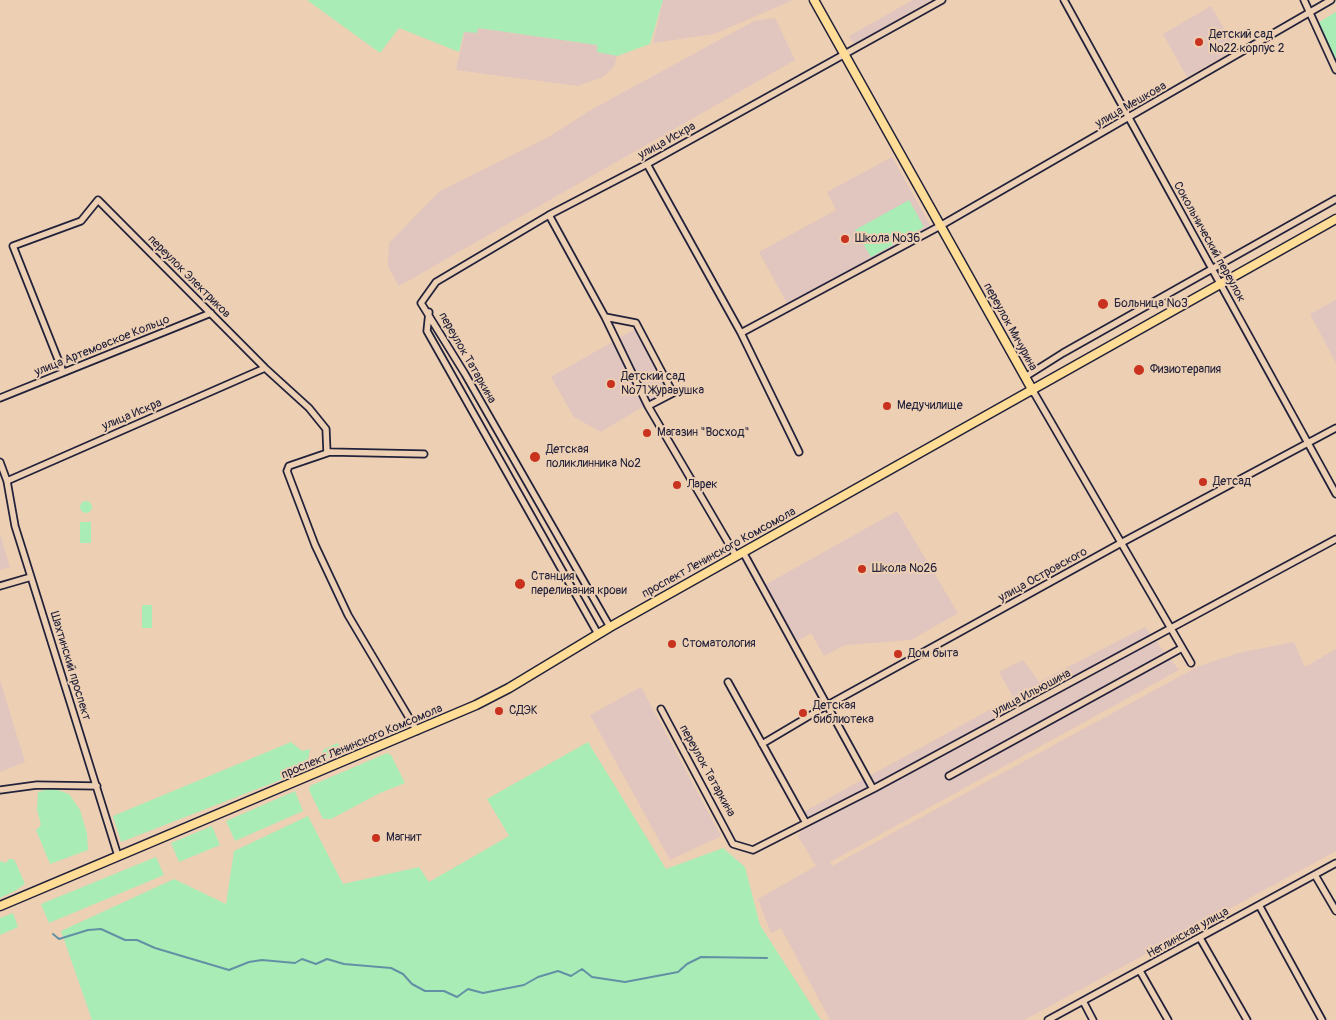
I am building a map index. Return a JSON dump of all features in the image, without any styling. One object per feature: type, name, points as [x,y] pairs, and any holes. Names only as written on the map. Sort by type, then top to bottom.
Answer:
[{"type":"main road","name":"переулок Мичурина","points":[[814,0],[1033,391]]},
{"type":"main road","name":"проспект Ленинского Комсомола","points":[[0,906],[417,731],[509,688],[598,634],[1336,219]]},
{"type":"street","name":"улица Искра","points":[[428,312],[420,303],[436,282],[549,215],[647,164],[942,0]]},
{"type":"street","name":"Сокольнический переулок","points":[[1064,0],[1336,494]]},
{"type":"street","points":[[1304,0],[1336,70]]},
{"type":"street","name":"улица Мешкова","points":[[741,333],[940,226],[1130,118],[1331,0]]},
{"type":"street","points":[[647,164],[741,333],[799,452]]},
{"type":"street","points":[[1025,377],[1062,353],[1212,270],[1336,198]]},
{"type":"street","name":"переулок Электриков","points":[[63,372],[13,246],[81,221],[98,200],[265,368],[309,408],[326,429],[327,453]]},
{"type":"street","points":[[549,215],[605,317],[648,406],[740,554],[873,789]]},
{"type":"street","name":"переулок Татаркина","points":[[428,312],[610,628]]},
{"type":"street","name":"переулок Татаркина","points":[[428,312],[428,331],[598,634]]},
{"type":"street","name":"улица Артемовское Кольцо","points":[[0,398],[211,313]]},
{"type":"street","points":[[605,317],[636,322],[673,393],[648,406]]},
{"type":"street","name":"улица Искра","points":[[7,481],[265,368]]},
{"type":"street","name":"переулок Мичурина","points":[[1033,391],[1191,663]]},
{"type":"street","name":"улица Островского","points":[[762,744],[826,706],[1122,543],[1336,428]]},
{"type":"street","points":[[417,731],[348,615],[315,545],[287,471],[289,466],[327,453],[424,454]]},
{"type":"street","name":"Шахтинский проспект","points":[[0,462],[7,481],[15,526],[118,856]]},
{"type":"street","name":"улица Ильюшина","points":[[733,844],[754,850],[873,789],[1336,539]]},
{"type":"street","points":[[0,586],[31,577]]},
{"type":"street","points":[[949,776],[1182,648]]},
{"type":"street","points":[[728,682],[806,823]]},
{"type":"street","name":"переулок Татаркина","points":[[661,709],[733,844]]},
{"type":"street","points":[[0,790],[37,785],[96,786]]},
{"type":"street","name":"Неглинская улица","points":[[1048,1020],[1336,863]]},
{"type":"street","points":[[1315,875],[1336,911]]},
{"type":"street","points":[[1259,905],[1322,1020]]},
{"type":"street","points":[[1200,938],[1247,1020]]},
{"type":"street","points":[[1140,971],[1168,1020]]},
{"type":"street","points":[[1083,1001],[1093,1020]]},
{"type":"shaded area","points":[[663,0],[793,0],[714,34],[653,43]]},
{"type":"shaded area","points":[[913,0],[931,0],[854,44],[849,36]]},
{"type":"shaded area","name":"Детский сад №22 корпус 2","points":[[1211,6],[1236,49],[1187,77],[1163,34]]},
{"type":"shaded area","points":[[775,18],[795,60],[399,286],[388,266],[389,243],[440,191],[549,137],[589,111],[754,21]]},
{"type":"shaded area","points":[[478,28],[597,45],[597,52],[617,56],[614,67],[603,77],[578,86],[456,70],[465,31]]},
{"type":"shaded area","name":"Школа №36","points":[[892,157],[931,227],[788,305],[759,252],[836,210],[827,192]]},
{"type":"shaded area","points":[[1336,300],[1336,363],[1310,314]]},
{"type":"shaded area","name":"Детский сад №71 Журавушка","points":[[635,329],[670,390],[601,432],[574,417],[551,377]]},
{"type":"shaded area","name":"Школа №26","points":[[897,511],[958,613],[911,640],[845,645],[824,656],[811,633],[794,643],[763,586]]},
{"type":"shaded area","points":[[0,534],[10,567],[0,570]]},
{"type":"shaded area","points":[[1145,627],[1179,670],[830,862],[832,866],[1199,666],[1238,653],[1294,642],[1305,667],[1336,649],[1336,851],[1024,1020],[830,1020],[781,928],[771,933],[758,899],[816,866],[798,836],[806,824],[800,814],[1013,697],[999,672],[1023,660],[1039,682]]},
{"type":"shaded area","points":[[0,680],[25,762],[0,772]]},
{"type":"shaded area","points":[[641,687],[721,836],[670,860],[590,715]]},
{"type":"green space","points":[[307,0],[663,0],[650,44],[617,56],[597,52],[597,45],[478,28],[477,33],[464,32],[459,52],[399,28],[380,53]]},
{"type":"green space","points":[[1336,12],[1336,62],[1316,24]]},
{"type":"green space","points":[[909,200],[924,227],[871,257],[855,230]]},
{"type":"green space","points":[[84,501],[88,501],[92,507],[88,513],[84,513],[80,509],[80,505]]},
{"type":"green space","points":[[80,522],[91,522],[91,543],[80,543]]},
{"type":"green space","points":[[142,605],[152,605],[152,628],[142,628]]},
{"type":"green space","points":[[291,742],[302,751],[310,749],[306,770],[121,842],[113,816]]},
{"type":"green space","points":[[588,742],[666,869],[723,848],[745,867],[760,925],[821,1020],[92,1020],[61,931],[174,879],[226,904],[234,851],[308,816],[343,884],[419,867],[429,882],[509,836],[487,799]]},
{"type":"green space","points":[[337,743],[345,751],[321,760],[323,750]]},
{"type":"green space","points":[[387,753],[391,755],[405,783],[380,793],[331,819],[323,819],[309,790],[310,786]]},
{"type":"green space","points":[[52,788],[69,794],[80,810],[87,833],[88,850],[50,864],[36,830],[41,825],[37,810],[38,792]]},
{"type":"green space","points":[[295,791],[303,811],[235,841],[226,821]]},
{"type":"green space","points":[[212,826],[220,845],[179,862],[171,843]]},
{"type":"green space","points":[[156,857],[164,875],[49,923],[41,904]]},
{"type":"green space","points":[[9,859],[13,859],[16,863],[25,884],[0,898],[0,861],[6,863]]},
{"type":"green space","points":[[13,913],[18,927],[0,935],[0,918]]},
{"type":"waterway","points":[[53,934],[59,939],[88,930],[101,929],[125,940],[137,940],[155,948],[229,970],[249,962],[262,960],[295,963],[302,959],[316,964],[327,959],[344,964],[391,968],[403,974],[412,984],[425,991],[444,991],[457,997],[468,989],[483,993],[524,985],[538,977],[558,971],[571,976],[582,969],[592,977],[625,982],[678,972],[687,964],[701,957],[767,958]]},
{"type":"place","name":"Детский сад №22 корпус 2","points":[[1199,42]]},
{"type":"place","name":"Школа №36","points":[[845,239]]},
{"type":"place","name":"Больница №3","points":[[1103,304]]},
{"type":"place","name":"Физиотерапия","points":[[1139,370]]},
{"type":"place","name":"Детский сад №71 Журавушка","points":[[611,384]]},
{"type":"place","name":"Медучилище","points":[[887,406]]},
{"type":"place","name":"Магазин \"Восход\"","points":[[647,433]]},
{"type":"place","name":"Детская поликлинника №2","points":[[535,457]]},
{"type":"place","name":"Детсад","points":[[1203,482]]},
{"type":"place","name":"Ларек","points":[[677,485]]},
{"type":"place","name":"Школа №26","points":[[862,569]]},
{"type":"place","name":"Станция переливания крови","points":[[520,584]]},
{"type":"place","name":"Стоматология","points":[[672,644]]},
{"type":"place","name":"Дом быта","points":[[898,654]]},
{"type":"place","name":"СДЭК","points":[[499,711]]},
{"type":"place","name":"Детская библиотека","points":[[803,713]]},
{"type":"place","name":"Магнит","points":[[376,838]]}]
